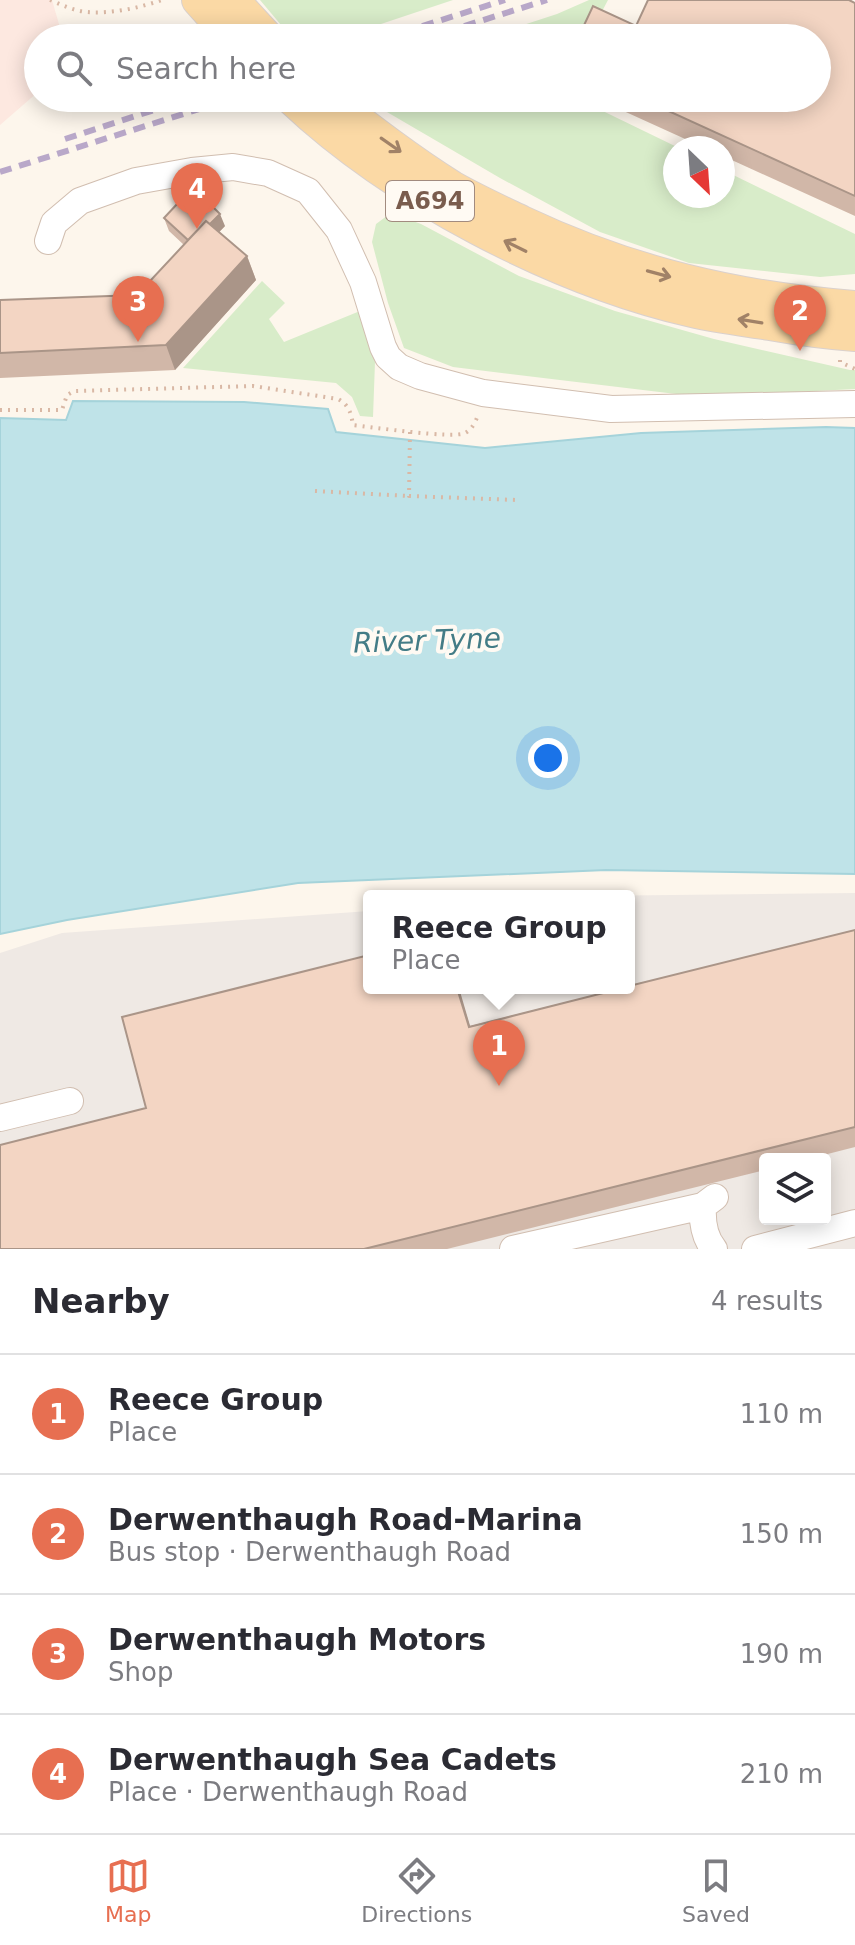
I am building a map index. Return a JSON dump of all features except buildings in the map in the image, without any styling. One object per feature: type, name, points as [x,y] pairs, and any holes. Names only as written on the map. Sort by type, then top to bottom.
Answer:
[{"type":"main road","points":[[198,0],[219,24]]},
{"type":"main road","points":[[233,0],[255,24]]},
{"type":"main road","name":"A694","points":[[308,112],[352,149],[442,209],[512,245],[585,264],[639,269],[699,285],[807,304],[855,307]]},
{"type":"main road","name":"A694","points":[[346,112],[455,188],[585,264],[690,310],[786,327],[855,335]]},
{"type":"lane","points":[[48,241],[54,223],[80,201],[136,181],[233,167],[268,173],[308,191],[339,230],[363,282],[388,357],[399,367],[420,376],[483,393],[611,409],[855,404]]},
{"type":"lane","points":[[0,1118],[70,1101]]},
{"type":"lane","points":[[513,1249],[709,1201],[702,1220],[714,1249]]},
{"type":"lane","points":[[755,1249],[855,1223]]},
{"type":"path","points":[[50,0],[84,12],[94,12],[148,5],[162,0]]},
{"type":"path","points":[[0,410],[62,410],[67,395],[74,391],[253,386],[338,399],[346,403],[353,425],[463,434],[473,427],[483,393]]},
{"type":"path","points":[[409,496],[410,432]]},
{"type":"path","points":[[315,491],[517,500]]},
{"type":"shaded area","points":[[0,0],[52,0],[59,24],[24,24],[24,104],[0,125]]},
{"type":"shaded area","points":[[855,893],[855,1249],[0,1249],[0,953],[62,933],[363,911],[363,994],[635,994],[635,895]]},
{"type":"green space","points":[[260,0],[453,0],[381,24],[280,24]]},
{"type":"green space","points":[[589,0],[608,0],[595,24],[526,24]]},
{"type":"green space","points":[[387,112],[605,112],[663,140],[663,208],[735,208],[735,176],[855,234],[855,274],[820,277],[689,263],[600,232]]},
{"type":"green space","points":[[391,213],[421,224],[519,276],[615,311],[714,339],[855,370],[855,389],[701,397],[453,367],[404,348],[372,242],[376,224]]},
{"type":"green space","points":[[262,281],[285,303],[269,319],[284,342],[360,311],[375,362],[373,417],[360,416],[352,397],[336,383],[183,368]]},
{"type":"water","name":"River Tyne","points":[[73,401],[244,402],[328,409],[336,432],[485,448],[641,433],[855,428],[855,874],[606,870],[298,883],[67,920],[0,934],[0,418],[66,420]]},
{"type":"railway","points":[[429,24],[505,0]]},
{"type":"railway","points":[[471,24],[547,0]]},
{"type":"railway","points":[[65,139],[148,112]]},
{"type":"railway","points":[[0,172],[190,112]]},
{"type":"place","name":"Derwenthaugh Sea Cadets","points":[[197,229]]},
{"type":"place","name":"Derwenthaugh Motors","points":[[138,342]]},
{"type":"place","name":"Derwenthaugh Road-Marina","points":[[800,351]]},
{"type":"place","name":"Reece Group","points":[[499,1086]]}]
